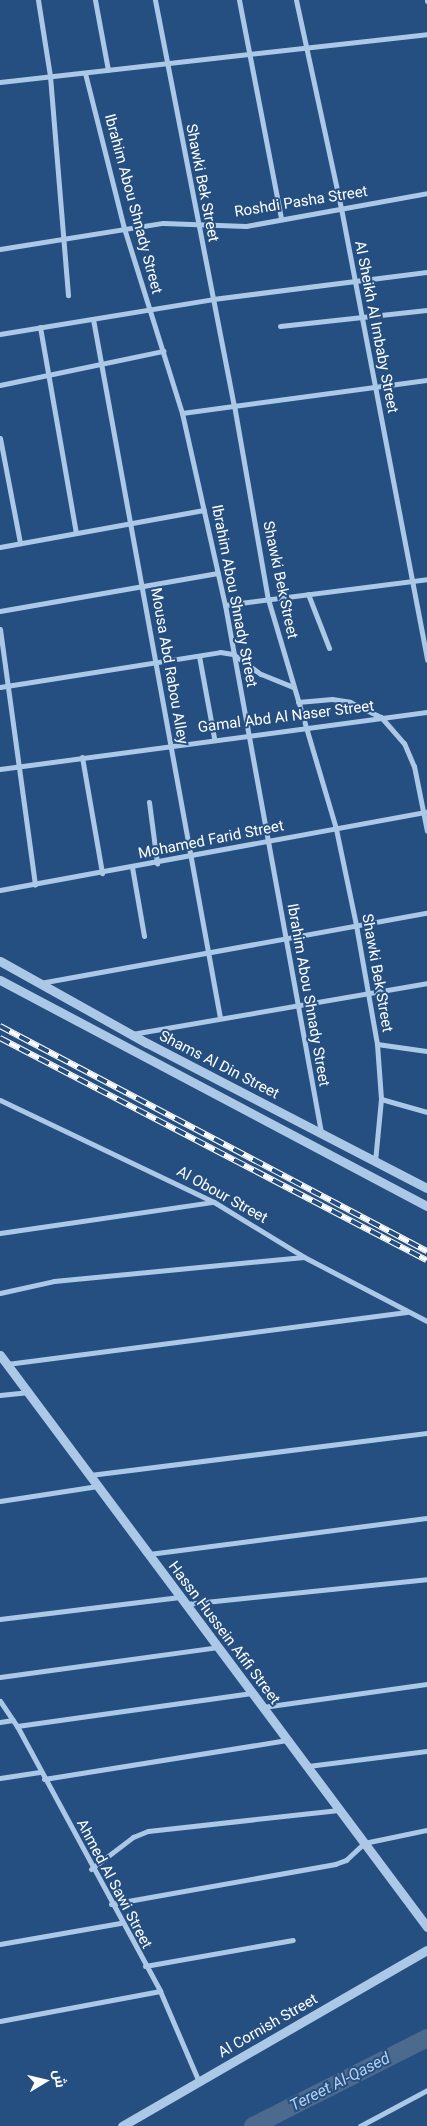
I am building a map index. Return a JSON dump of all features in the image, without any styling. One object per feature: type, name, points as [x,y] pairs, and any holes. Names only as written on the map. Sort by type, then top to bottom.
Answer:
[{"type":"street","points":[[38,0],[50,76],[68,295]]},
{"type":"street","points":[[95,0],[108,70]]},
{"type":"street","name":"Shawki Bek Street","points":[[155,0],[197,224],[234,406],[268,600],[293,687],[308,726],[336,829],[356,925],[377,1044],[381,1099],[375,1162]]},
{"type":"street","points":[[239,0],[281,219]]},
{"type":"street","name":"Al Sheikh Al Imbaby Street","points":[[296,0],[308,46],[341,208],[427,660]]},
{"type":"street","points":[[0,82],[427,34]]},
{"type":"street","name":"Ibrahim Abou Shnady Street","points":[[85,73],[124,228],[182,413],[204,510],[225,605],[321,1134]]},
{"type":"street","name":"Roshdi Pasha Street","points":[[0,249],[124,228],[197,224],[246,226],[427,193]]},
{"type":"street","points":[[0,334],[213,299],[427,272]]},
{"type":"street","points":[[280,326],[427,310]]},
{"type":"street","name":"Mousa Abd Rabou Alley","points":[[93,318],[220,1018]]},
{"type":"street","points":[[40,327],[76,533]]},
{"type":"street","points":[[0,385],[163,351]]},
{"type":"street","points":[[182,413],[427,380]]},
{"type":"street","points":[[0,438],[20,544]]},
{"type":"street","points":[[0,547],[204,510]]},
{"type":"street","points":[[0,611],[218,573]]},
{"type":"street","points":[[225,605],[427,579]]},
{"type":"street","points":[[308,594],[329,648]]},
{"type":"street","points":[[0,629],[35,885]]},
{"type":"street","points":[[0,688],[220,652],[233,654],[261,674],[293,687]]},
{"type":"street","points":[[199,656],[214,738]]},
{"type":"street","points":[[298,702],[341,701],[381,717],[404,743],[414,766],[426,812],[427,831]]},
{"type":"street","name":"Gamal Abd Al Naser Street","points":[[0,769],[214,738],[427,712]]},
{"type":"street","points":[[82,757],[102,873]]},
{"type":"street","points":[[149,802],[157,863]]},
{"type":"street","name":"Mohamed Farid Street","points":[[0,890],[157,863],[426,812]]},
{"type":"street","points":[[132,867],[144,936]]},
{"type":"street","points":[[39,983],[427,913]]},
{"type":"street","name":"Shams Al Din Street","points":[[0,962],[131,1034],[427,1188]]},
{"type":"street","name":"Shams Al Din Street","points":[[0,980],[427,1206]]},
{"type":"street","points":[[131,1034],[427,983]]},
{"type":"street","points":[[377,1044],[427,1051]]},
{"type":"street","points":[[381,1099],[427,1112]]},
{"type":"street","name":"Al Obour Street","points":[[0,1100],[214,1202],[304,1257],[427,1321]]},
{"type":"street","points":[[0,1233],[214,1202]]},
{"type":"street","points":[[0,1293],[54,1281],[304,1257]]},
{"type":"street","points":[[6,1364],[409,1312]]},
{"type":"street","name":"Hassn Hussein Afifi Street","points":[[0,1355],[427,1927]]},
{"type":"street","points":[[0,1395],[27,1392]]},
{"type":"street","points":[[90,1476],[427,1433]]},
{"type":"street","points":[[0,1501],[98,1486]]},
{"type":"street","points":[[148,1554],[427,1518]]},
{"type":"street","points":[[0,1619],[183,1600],[427,1579]]},
{"type":"street","points":[[0,1677],[218,1647]]},
{"type":"street","points":[[263,1707],[427,1684]]},
{"type":"street","points":[[17,1726],[252,1693]]},
{"type":"street","name":"Ahmed Al Sawi Street","points":[[0,1701],[17,1726],[120,1923],[160,1991],[199,2082]]},
{"type":"street","points":[[0,1722],[13,1720]]},
{"type":"street","points":[[44,1779],[287,1740]]},
{"type":"street","points":[[307,1766],[427,1751]]},
{"type":"street","points":[[0,1778],[40,1772]]},
{"type":"street","points":[[92,1869],[133,1837],[148,1831],[340,1810]]},
{"type":"street","points":[[111,1904],[335,1864],[356,1853],[364,1843],[427,1830]]},
{"type":"street","points":[[0,1944],[120,1923]]},
{"type":"street","points":[[145,1966],[293,1940]]},
{"type":"street","name":"Al Cornish Street","points":[[122,2126],[427,1950]]},
{"type":"street","points":[[0,2021],[160,1991]]},
{"type":"street","points":[[360,2126],[427,2090]]},
{"type":"waterway","name":"Tereet Al-Qased","points":[[253,2126],[427,2038]]},
{"type":"railway","points":[[0,1026],[427,1251]]},
{"type":"railway","points":[[0,1038],[427,1260]]}]
